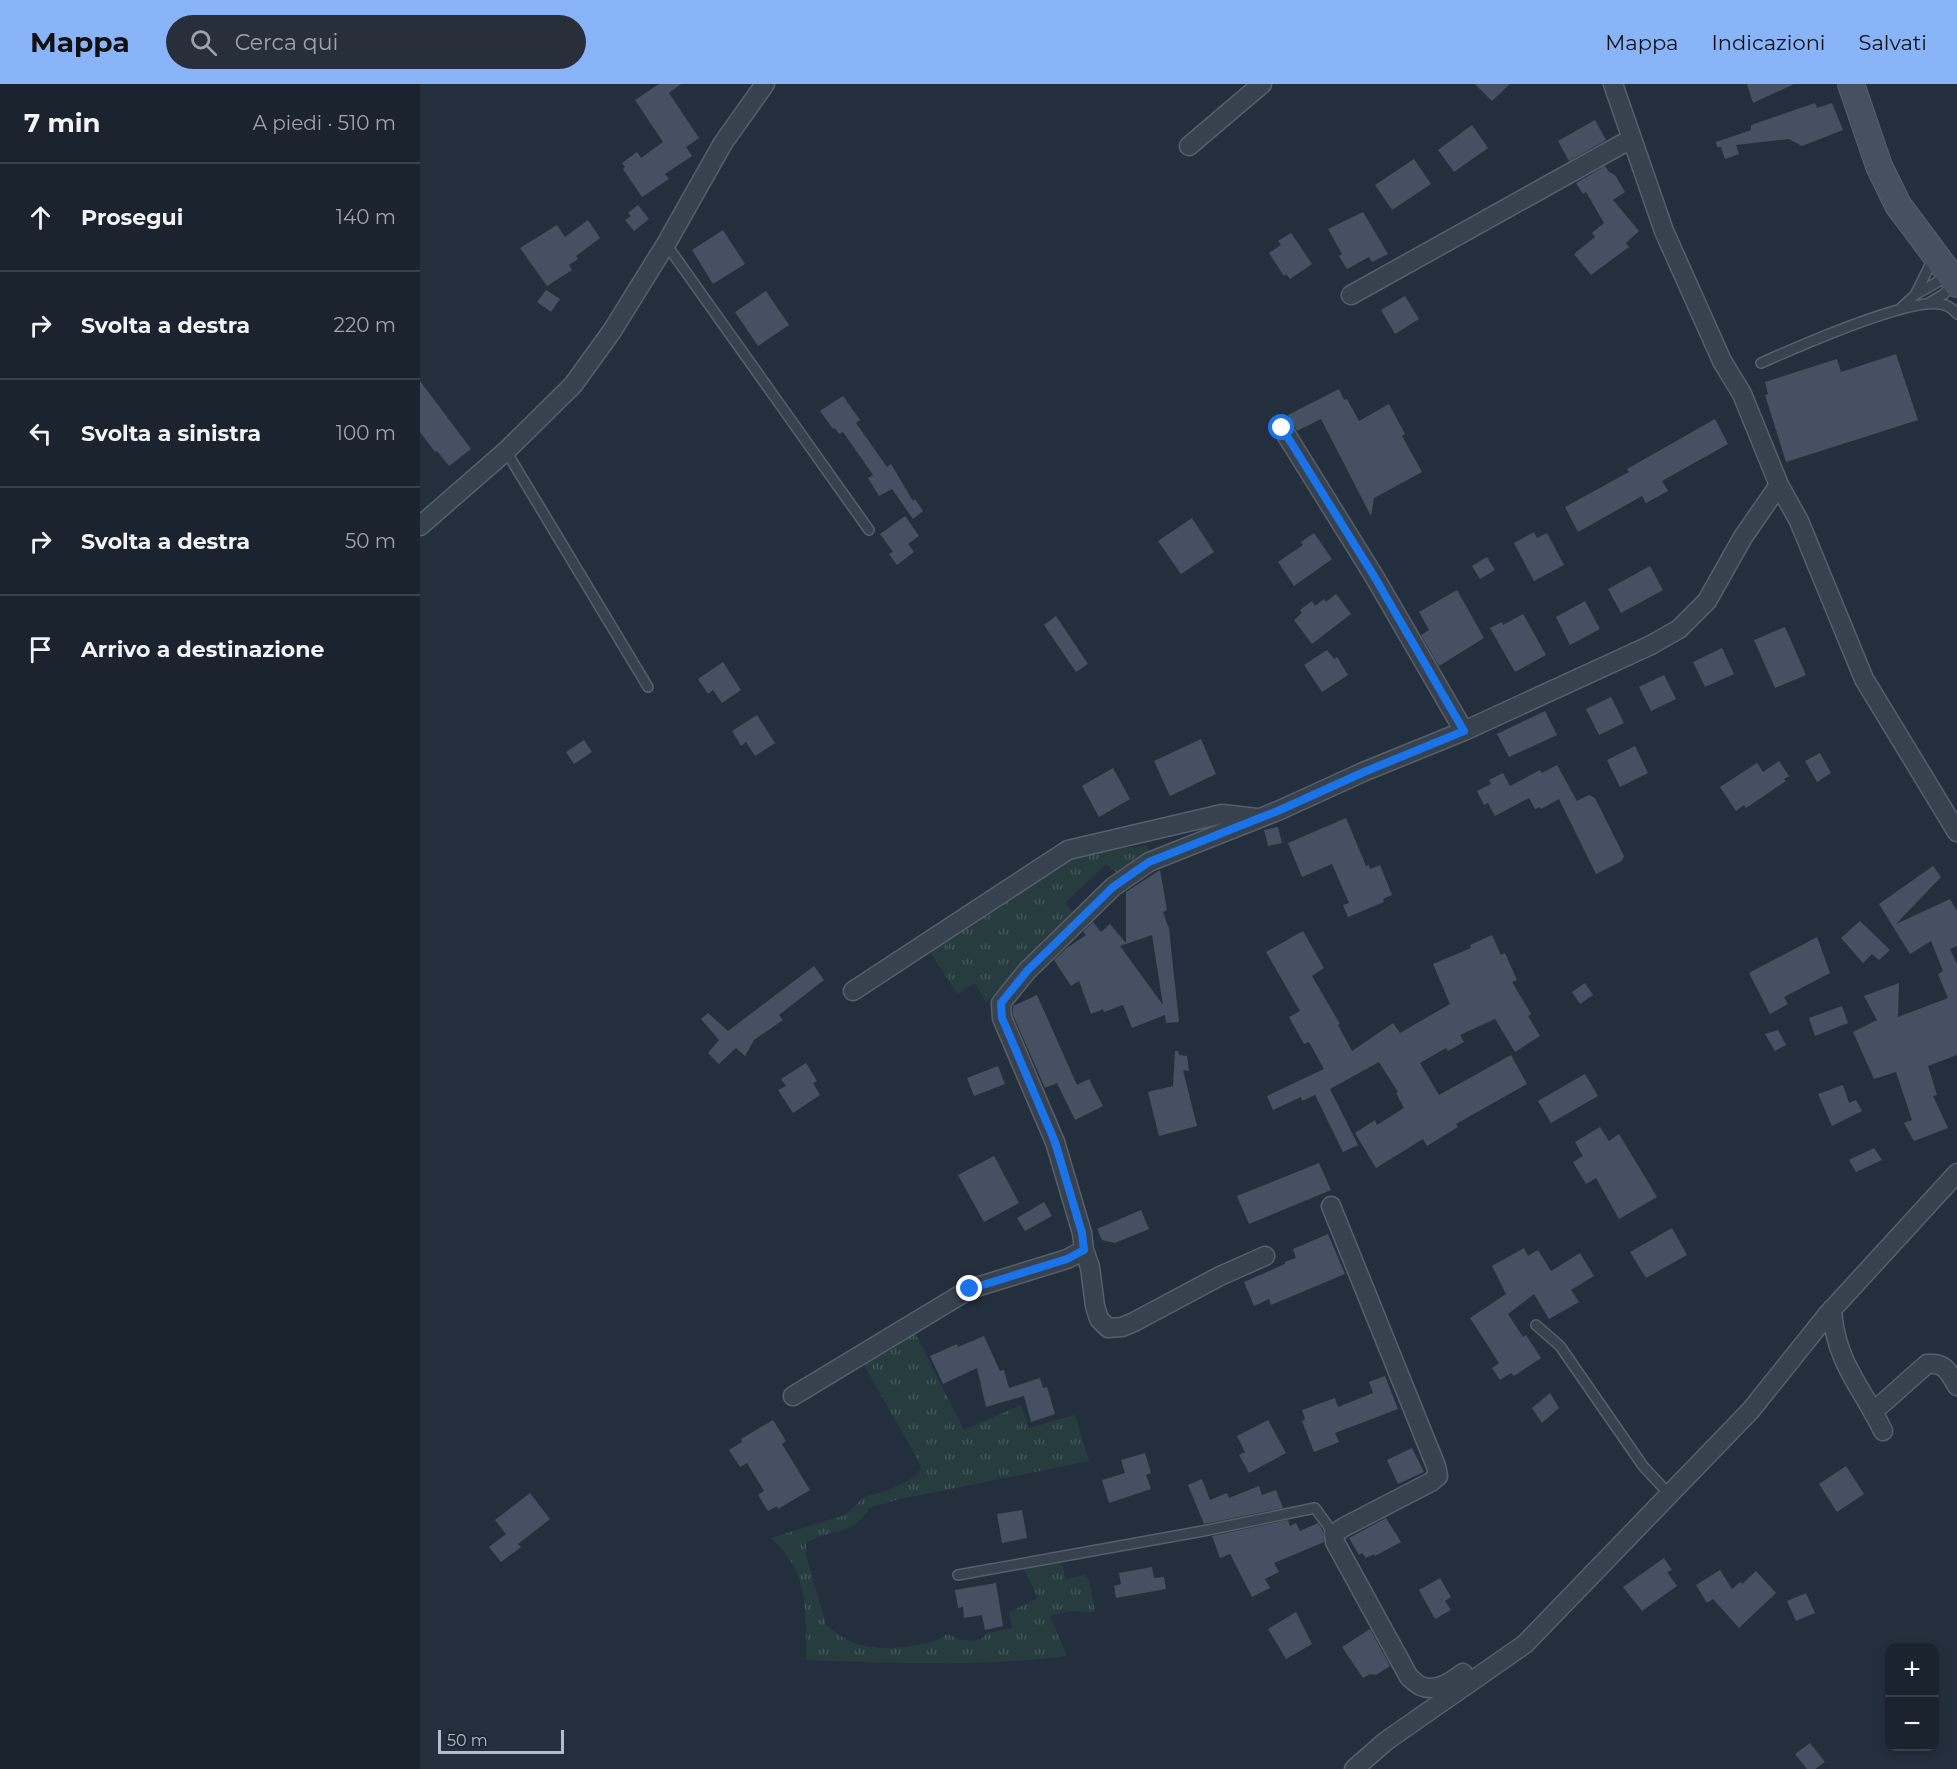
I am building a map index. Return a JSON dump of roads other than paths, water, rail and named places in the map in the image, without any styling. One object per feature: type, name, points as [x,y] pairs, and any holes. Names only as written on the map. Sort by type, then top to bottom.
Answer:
[{"type":"main road","points":[[1851,84],[1879,166],[1905,215],[1954,280]]},
{"type":"street","points":[[420,526],[506,451],[573,385],[612,331],[666,244],[723,142],[765,84]]},
{"type":"street","points":[[1189,146],[1262,84]]},
{"type":"street","points":[[1613,84],[1664,231],[1722,362],[1742,394],[1779,485],[1799,520],[1864,680],[1957,832]]},
{"type":"street","points":[[1351,295],[1631,139]]},
{"type":"street","points":[[1282,428],[1374,576],[1464,731]]},
{"type":"street","points":[[1265,1256],[1220,1276],[1134,1322],[1122,1327],[1108,1328],[1099,1319],[1095,1306],[1082,1233],[1055,1142],[1002,1018],[1001,1003],[1027,971],[1113,887],[1149,862],[1464,731],[1620,660],[1679,629],[1707,601],[1743,537],[1779,485]]},
{"type":"street","points":[[853,991],[1068,850],[1222,814],[1259,818]]},
{"type":"street","points":[[1354,1769],[1386,1741],[1525,1644],[1751,1410],[1832,1309],[1957,1173]]},
{"type":"street","points":[[1331,1206],[1436,1466],[1438,1476],[1431,1482],[1344,1527],[1334,1534],[1335,1542],[1409,1677],[1421,1687],[1444,1685],[1512,1643],[1525,1644]]},
{"type":"street","points":[[793,1396],[970,1289],[1067,1259],[1084,1250]]},
{"type":"street","points":[[1832,1309],[1833,1330],[1840,1353],[1883,1431]]},
{"type":"street","points":[[1874,1411],[1927,1364],[1936,1363],[1945,1366],[1957,1386]]},
{"type":"lane","points":[[666,244],[868,530]]},
{"type":"lane","points":[[1900,309],[1915,295],[1935,255]]},
{"type":"lane","points":[[1915,295],[1954,280]]},
{"type":"lane","points":[[1924,305],[1944,294],[1954,280]]},
{"type":"lane","points":[[1761,363],[1802,345],[1900,309],[1941,304],[1957,314]]},
{"type":"lane","points":[[506,451],[648,687]]},
{"type":"lane","points":[[1536,1325],[1560,1346],[1643,1466],[1669,1494]]},
{"type":"lane","points":[[958,1575],[1203,1531],[1315,1508],[1334,1534]]}]
